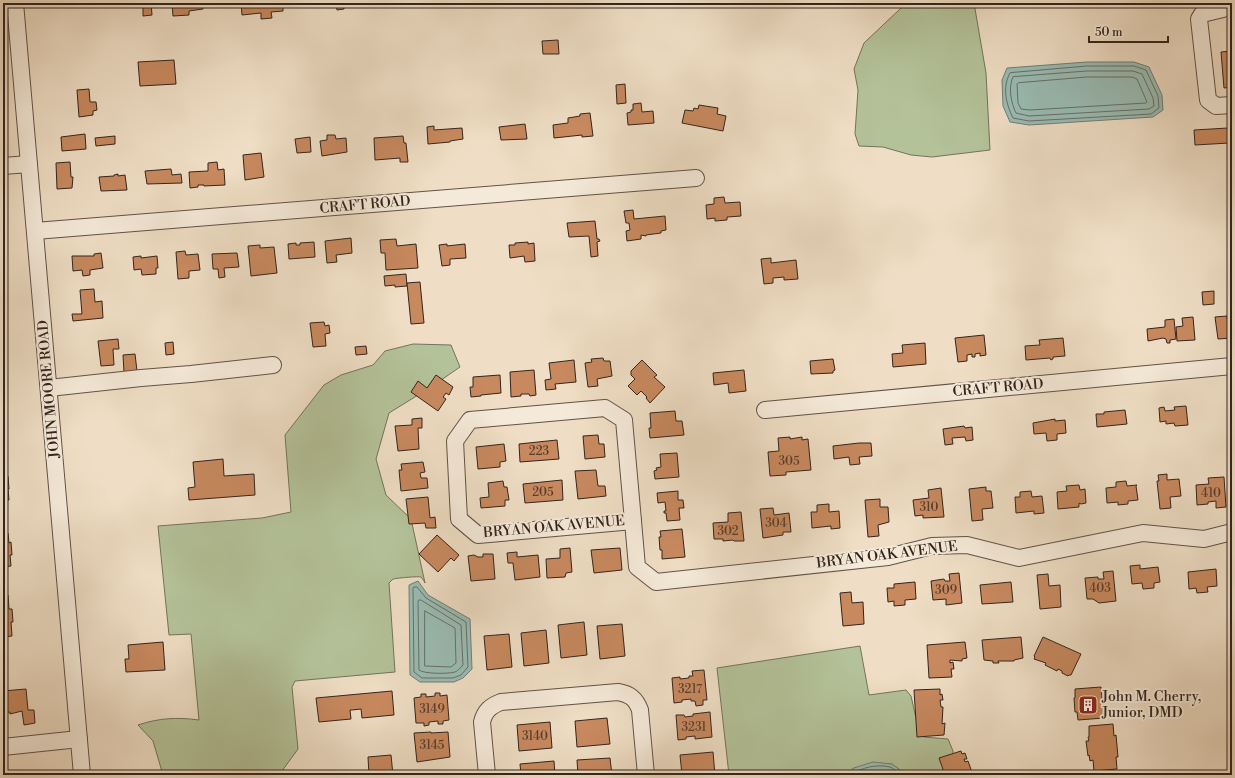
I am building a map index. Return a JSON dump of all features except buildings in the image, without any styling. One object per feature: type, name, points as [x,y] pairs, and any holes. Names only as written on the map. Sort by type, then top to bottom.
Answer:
[{"type":"street","name":"JOHN MOORE ROAD","points":[[15,3],[82,775]]},
{"type":"street","points":[[1223,9],[1202,14],[1199,19],[1208,100],[1216,106],[1232,105]]},
{"type":"street","points":[[3,166],[29,164]]},
{"type":"street","name":"CRAFT ROAD","points":[[35,231],[696,178]]},
{"type":"street","points":[[49,388],[273,365]]},
{"type":"street","name":"CRAFT ROAD","points":[[764,410],[1232,366]]},
{"type":"street","name":"BRYAN OAK AVENUE","points":[[633,521],[478,534],[459,519],[454,441],[470,420],[605,408],[624,420],[633,521],[637,567],[656,582],[888,557],[932,546],[967,545],[1019,558],[1143,533],[1204,539],[1232,532]]},
{"type":"street","points":[[487,775],[482,722],[488,709],[494,705],[501,702],[618,692],[626,693],[638,703],[640,710],[646,775]]},
{"type":"street","points":[[3,747],[79,739]]},
{"type":"green space","points":[[911,3],[974,3],[986,73],[990,150],[932,157],[911,155],[883,147],[859,146],[855,134],[858,90],[854,69],[864,43],[901,8]]},
{"type":"green space","points":[[413,344],[451,345],[460,367],[389,413],[376,459],[386,495],[411,519],[425,583],[421,577],[416,577],[393,579],[389,583],[395,672],[295,681],[292,687],[298,749],[279,775],[163,775],[153,741],[138,725],[168,719],[199,720],[191,634],[169,635],[158,526],[262,518],[291,512],[285,435],[324,385],[341,375],[373,365],[385,351]]},
{"type":"green space","points":[[860,646],[869,695],[906,690],[911,696],[918,727],[924,737],[948,739],[953,751],[953,775],[907,775],[892,764],[854,768],[845,775],[729,775],[717,668]]},
{"type":"water","points":[[1087,62],[1134,62],[1149,67],[1162,95],[1163,110],[1153,117],[1029,125],[1010,122],[1003,106],[1002,80],[1007,68]]},
{"type":"water","points":[[418,581],[428,595],[470,619],[472,669],[463,678],[454,682],[420,682],[410,675],[409,585]]},
{"type":"water","points":[[873,762],[892,764],[907,775],[845,775],[854,768]]},
{"type":"place","name":"John M. Cherry, Junior, DMD","points":[[1088,705]]}]
